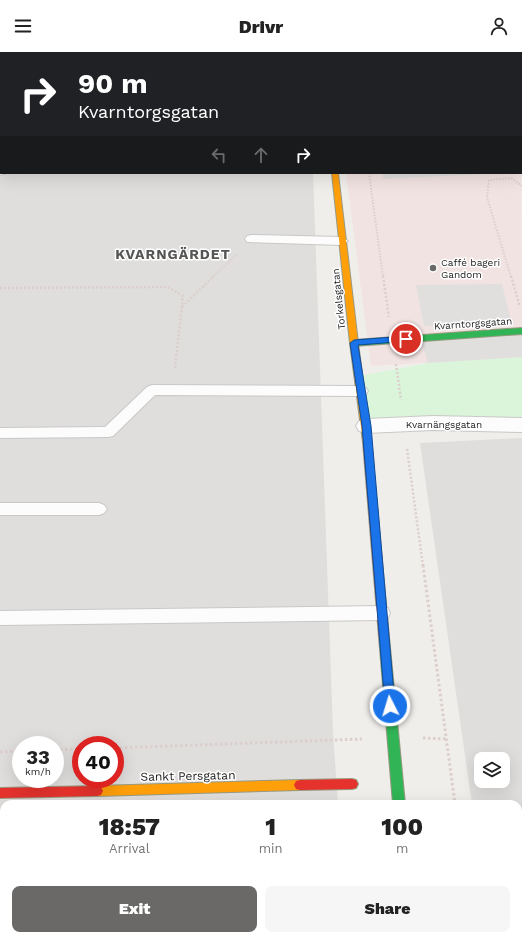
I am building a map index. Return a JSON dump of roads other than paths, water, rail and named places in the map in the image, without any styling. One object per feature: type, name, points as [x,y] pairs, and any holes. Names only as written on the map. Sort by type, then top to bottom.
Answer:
[{"type":"street","name":"Torkelsgatan","points":[[335,174],[354,343],[366,426],[399,800]]},
{"type":"street","name":"Kvarntorgsgatan","points":[[354,343],[522,331]]},
{"type":"street","name":"Kvarnängsgatan","points":[[366,426],[404,424],[522,425]]},
{"type":"street","name":"Sankt Persgatan","points":[[0,793],[352,784]]},
{"type":"lane","points":[[251,239],[342,241]]},
{"type":"lane","points":[[0,432],[108,432],[152,390],[361,391]]},
{"type":"lane","points":[[0,509],[99,509]]},
{"type":"lane","points":[[0,618],[382,613]]},
{"type":"place","name":"Caffé bageri Gandom","points":[[433,268]]},
{"type":"district","name":"KVARNGÄRDET","points":[[173,254]]}]
